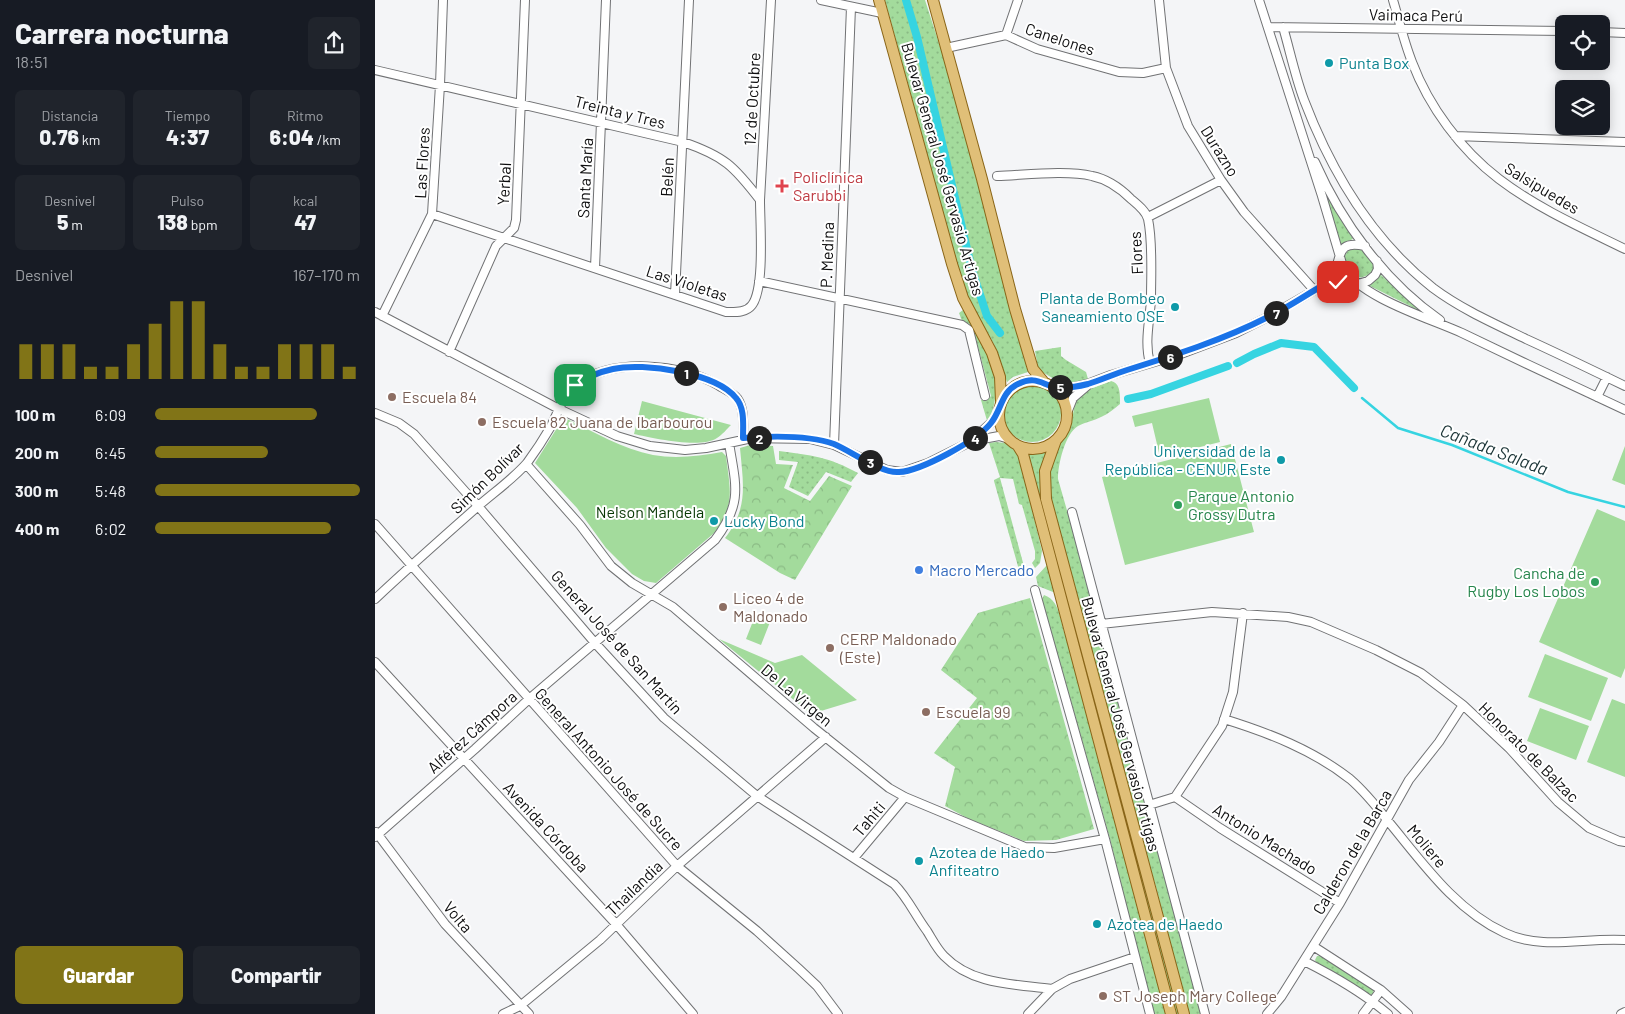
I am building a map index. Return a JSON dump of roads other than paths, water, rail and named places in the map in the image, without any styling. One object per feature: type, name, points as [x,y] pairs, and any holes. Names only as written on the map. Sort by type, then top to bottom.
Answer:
[{"type":"main road","name":"Bulevar General José Gervasio Artigas","points":[[879,0],[952,264],[963,298],[992,353],[1000,377],[1000,406]]},
{"type":"main road","name":"Bulevar General José Gervasio Artigas","points":[[933,0],[1015,310],[1033,369],[1043,382]]},
{"type":"main road","points":[[1033,380],[1043,382],[1053,386],[1065,402],[1067,412],[1066,423],[1056,440],[1047,446],[1038,449],[1018,446],[1002,431],[999,421],[1000,406],[1006,392],[1014,386],[1033,380]]},
{"type":"main road","name":"Bulevar General José Gervasio Artigas","points":[[1056,440],[1045,471],[1046,499],[1184,1014]]},
{"type":"main road","name":"Bulevar General José Gervasio Artigas","points":[[1018,446],[1023,454],[1171,1014]]},
{"type":"street","name":"Las Flores","points":[[379,314],[432,214],[443,0]]},
{"type":"street","name":"Yerbal","points":[[449,352],[496,246],[514,228],[516,220],[525,0]]},
{"type":"street","name":"Santa María","points":[[595,268],[607,0]]},
{"type":"street","name":"Belén","points":[[675,294],[689,0]]},
{"type":"street","name":"12 de Octubre","points":[[760,200],[771,0]]},
{"type":"street","points":[[821,0],[882,13]]},
{"type":"street","points":[[1006,35],[1019,0]]},
{"type":"street","name":"Durazno","points":[[1159,0],[1167,68],[1188,126],[1221,180],[1244,212],[1314,290]]},
{"type":"street","points":[[1259,0],[1343,267],[1348,276],[1388,301],[1625,410]]},
{"type":"street","name":"Salsipuedes","points":[[1393,0],[1412,62],[1433,105],[1455,136],[1484,166],[1516,191],[1625,249]]},
{"type":"street","name":"P. Medina","points":[[834,444],[851,7]]},
{"type":"street","name":"Vaimaca Perú","points":[[1268,26],[1555,32]]},
{"type":"street","points":[[1283,27],[1303,98],[1327,152],[1342,181],[1364,214],[1387,243],[1434,288],[1462,306],[1625,386]]},
{"type":"street","points":[[1610,32],[1625,33]]},
{"type":"street","name":"Canelones","points":[[946,48],[1006,35],[1037,49],[1119,72],[1143,73],[1167,68]]},
{"type":"street","name":"Treinta y Tres","points":[[375,70],[602,122],[703,148],[727,162],[760,200]]},
{"type":"street","points":[[1297,116],[1310,151],[1334,200],[1365,246],[1421,306],[1454,330]]},
{"type":"street","points":[[1455,136],[1625,142]]},
{"type":"street","name":"Flores","points":[[997,176],[1078,174],[1093,176],[1105,180],[1122,190],[1147,217],[1151,303],[1146,349],[1150,363]]},
{"type":"street","points":[[1147,217],[1221,180]]},
{"type":"street","points":[[760,200],[759,281],[966,327],[969,330],[985,396]]},
{"type":"street","name":"Las Violetas","points":[[432,214],[726,312],[738,312],[748,309],[752,305],[758,290],[759,281]]},
{"type":"street","points":[[1327,283],[1334,272],[1339,254],[1346,247],[1354,244],[1365,246]]},
{"type":"street","points":[[1053,386],[1070,388],[1090,383],[1178,355],[1236,333],[1327,283],[1344,281],[1358,284],[1368,281],[1375,276],[1378,269],[1377,261]]},
{"type":"street","points":[[379,314],[559,409],[617,436],[651,446],[685,450],[706,448],[743,438],[801,439],[834,444],[897,473],[928,463],[970,442],[999,436],[1009,439]]},
{"type":"street","name":"Simón Bolívar","points":[[375,599],[526,464],[539,445],[565,397],[575,385],[598,372],[632,367],[675,370],[703,378],[737,398],[742,410],[743,438]]},
{"type":"street","points":[[1597,396],[1607,377]]},
{"type":"street","points":[[1067,412],[1073,398],[1090,383]]},
{"type":"street","points":[[970,442],[992,422],[1000,406]]},
{"type":"street","name":"General José de San Martín","points":[[375,413],[399,423],[414,434],[595,643],[664,718],[757,796],[894,884],[905,895],[944,956],[967,974],[985,980],[1052,989]]},
{"type":"street","name":"Alférez Cámpora","points":[[376,834],[464,759],[529,699],[715,540],[730,517],[736,492],[735,472],[729,443]]},
{"type":"street","name":"De La Virgen","points":[[526,464],[580,525],[611,566],[632,583],[673,607],[889,788],[905,797],[1025,847],[1054,848],[1105,839]]},
{"type":"street","name":"Bulevar General José Gervasio Artigas","points":[[1072,512],[1205,1014]]},
{"type":"street","name":"General Antonio José de Sucre","points":[[375,524],[677,866],[793,963],[817,986],[839,1014]]},
{"type":"street","points":[[1035,590],[1105,839],[1150,1014]]},
{"type":"street","name":"Honorato de Balzac","points":[[1101,624],[1212,612],[1288,617],[1311,622],[1376,650],[1421,673],[1463,705],[1509,748],[1558,802],[1589,828],[1625,842]]},
{"type":"street","points":[[1149,805],[1175,798],[1222,726],[1233,692],[1243,614]]},
{"type":"street","name":"Avenida Córdoba","points":[[375,662],[616,924],[693,1014]]},
{"type":"street","name":"Calderon de la Barca","points":[[1267,1014],[1281,997],[1340,903],[1409,780],[1439,742],[1463,705]]},
{"type":"street","name":"Moliere","points":[[1224,719],[1265,732],[1310,753],[1350,780],[1387,820],[1441,885],[1479,918],[1506,934],[1542,943],[1625,940]]},
{"type":"street","name":"Thailandia","points":[[503,1014],[520,1006],[600,940],[677,866],[826,737]]},
{"type":"street","name":"Tahiti","points":[[854,858],[905,797]]},
{"type":"street","name":"Antonio Machado","points":[[1175,798],[1340,903]]},
{"type":"street","name":"Volta","points":[[376,834],[445,924],[529,1014]]},
{"type":"street","points":[[1313,946],[1381,990],[1408,1014]]},
{"type":"street","points":[[1027,1014],[1052,989],[1071,979],[1135,957]]},
{"type":"street","points":[[1304,961],[1341,981],[1388,1014]]},
{"type":"street","points":[[1363,1014],[1381,990]]},
{"type":"street","points":[[1621,1014],[1625,1012]]},
{"type":"waterway","points":[[906,0],[917,37],[972,270],[987,316],[1000,333]]},
{"type":"waterway","points":[[1237,363],[1281,343],[1314,347],[1354,388]]},
{"type":"waterway","points":[[1128,399],[1151,394],[1228,366]]},
{"type":"waterway","name":"Cañada Salada","points":[[1362,398],[1398,428],[1452,445],[1568,492],[1625,507]]},
{"type":"place","name":"Punta Box","points":[[1329,63]]},
{"type":"place","name":"Policlínica Sarubbi","points":[[782,186]]},
{"type":"place","name":"Planta de Bombeo Saneamiento OSE","points":[[1175,307]]},
{"type":"place","name":"Escuela 84","points":[[392,397]]},
{"type":"place","name":"Escuela 82 Juana de Ibarbourou","points":[[482,422]]},
{"type":"place","name":"Universidad de la República - CENUR Este","points":[[1281,460]]},
{"type":"place","name":"Parque Antonio Grossy Dutra","points":[[1178,505]]},
{"type":"place","name":"Lucky Bond","points":[[714,521]]},
{"type":"place","name":"Macro Mercado","points":[[919,570]]},
{"type":"place","name":"Cancha de Rugby Los Lobos","points":[[1595,582]]},
{"type":"place","name":"Liceo 4 de Maldonado","points":[[723,607]]},
{"type":"place","name":"CERP Maldonado (Este)","points":[[830,648]]},
{"type":"place","name":"Escuela 99","points":[[926,712]]},
{"type":"place","name":"Azotea de Haedo Anfiteatro","points":[[919,861]]},
{"type":"place","name":"Azotea de Haedo","points":[[1097,924]]},
{"type":"place","name":"ST Joseph Mary College","points":[[1103,996]]},
{"type":"park label","name":"Nelson Mandela","points":[[650,512]]}]
